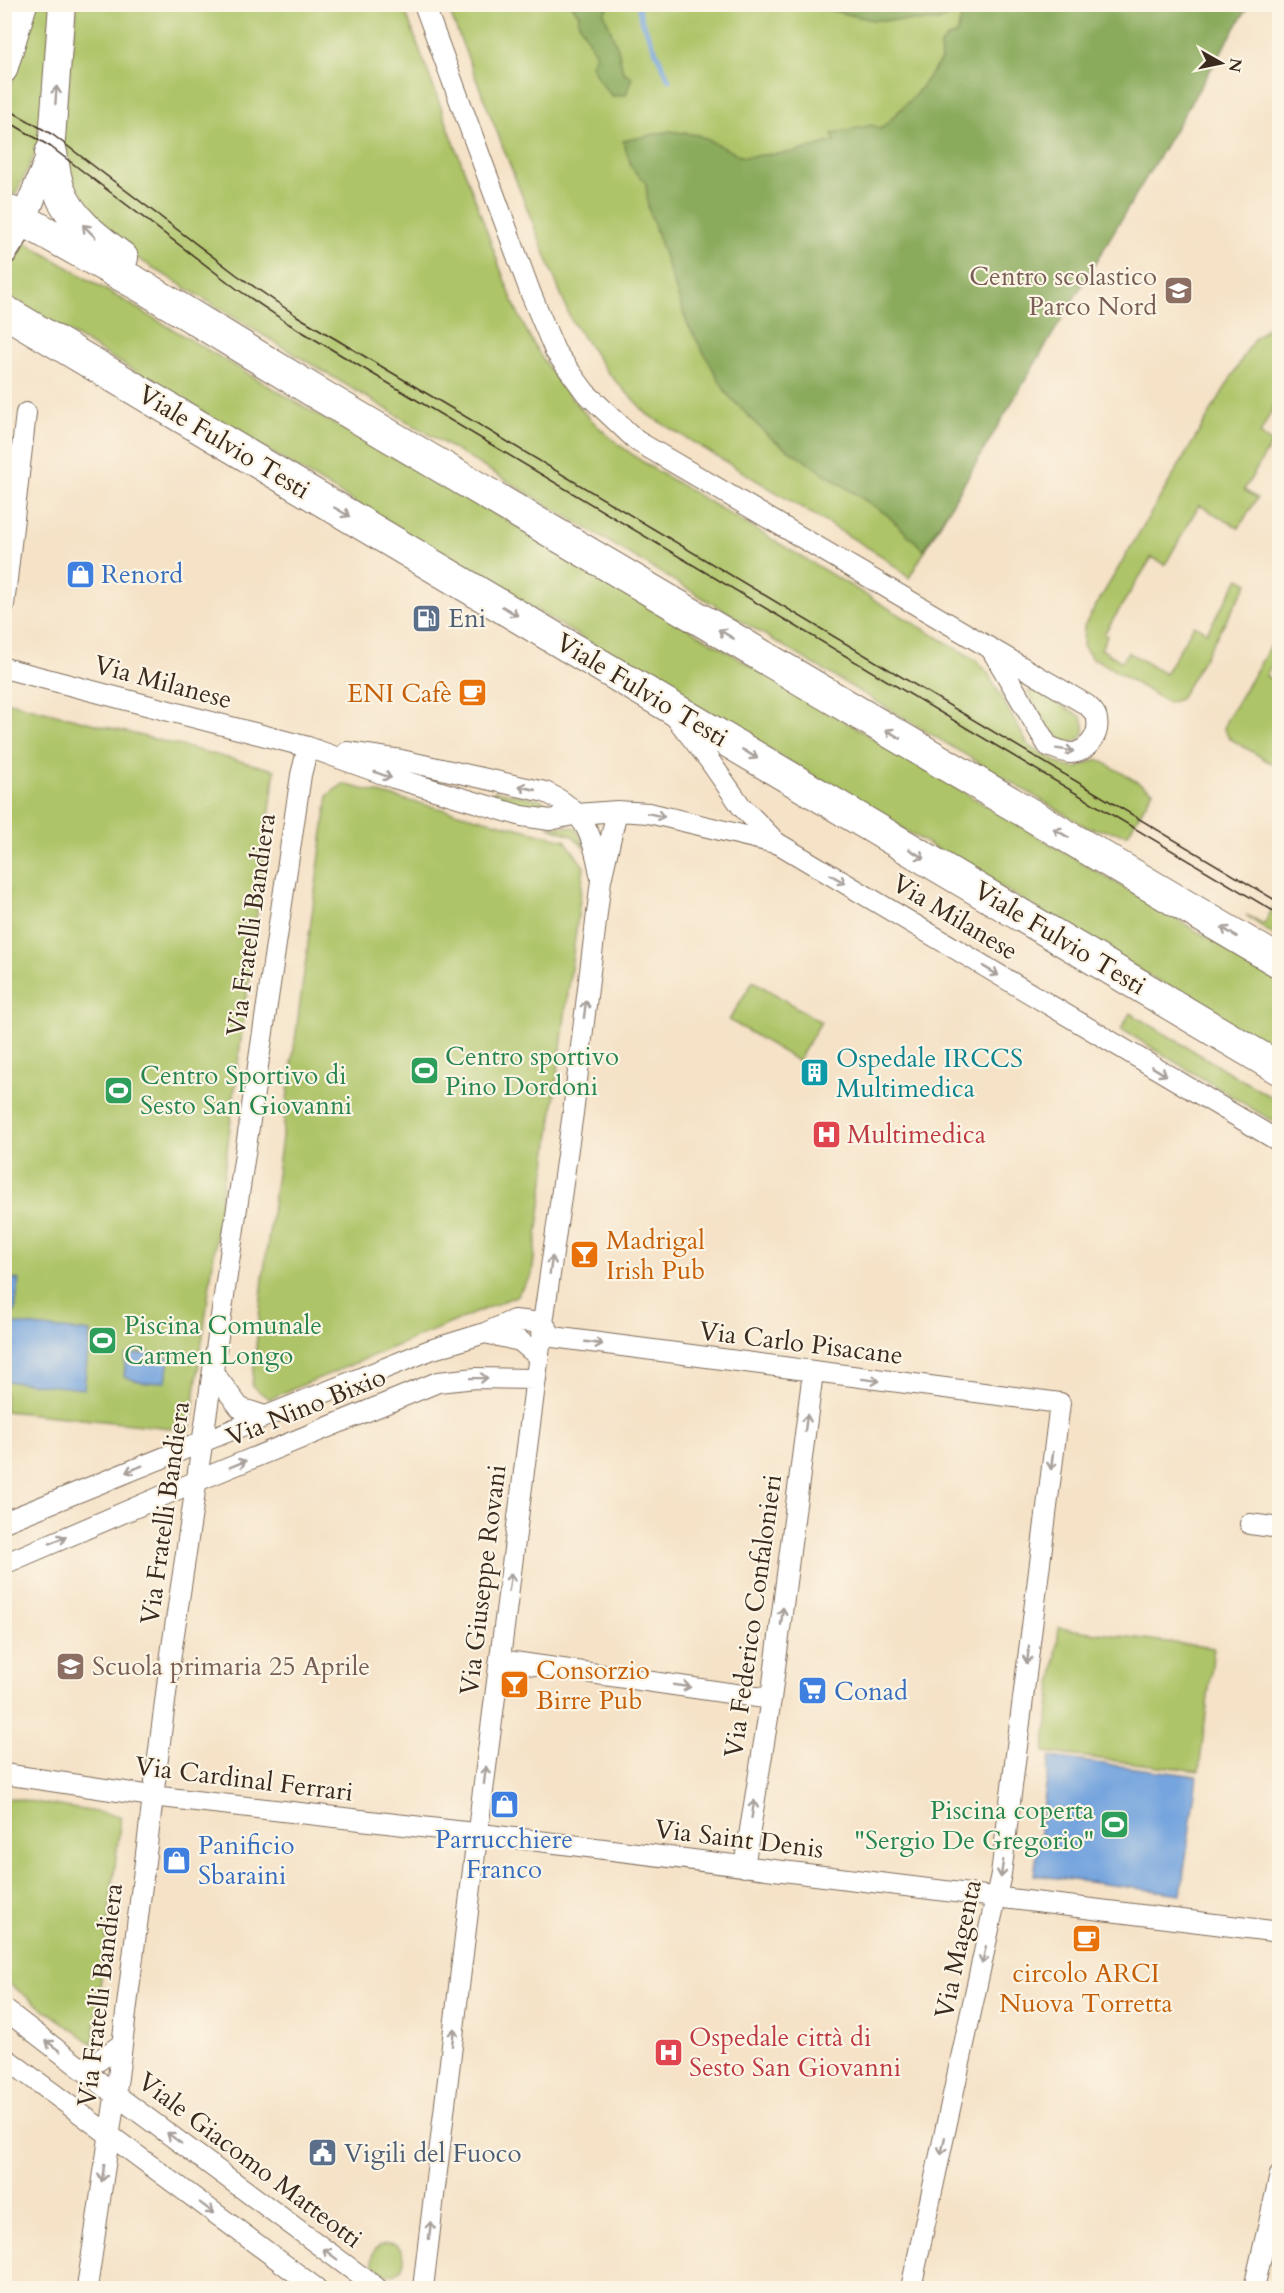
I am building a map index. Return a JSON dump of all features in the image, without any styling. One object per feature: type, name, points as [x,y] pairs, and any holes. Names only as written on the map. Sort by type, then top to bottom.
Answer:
[{"type":"main road","points":[[51,153],[59,190],[69,208],[90,233],[123,258],[144,288]]},
{"type":"main road","points":[[4,250],[14,215],[144,288],[317,393],[1280,962]]},
{"type":"main road","name":"Viale Fulvio Testi","points":[[4,311],[1280,1069]]},
{"type":"main road","points":[[4,336],[14,339],[190,446],[237,450]]},
{"type":"street","points":[[4,70],[24,4]]},
{"type":"street","points":[[14,215],[51,153],[62,4]]},
{"type":"street","points":[[424,4],[531,294],[555,351],[585,392],[637,441],[1087,705],[1098,720],[1095,736],[1084,750],[1071,753],[1048,746],[991,649]]},
{"type":"street","points":[[4,605],[26,413]]},
{"type":"street","name":"Via Milanese","points":[[4,668],[308,747],[394,778],[522,816],[550,820],[577,814],[617,811],[649,813],[778,844],[1280,1142]]},
{"type":"street","points":[[663,702],[709,760],[741,806],[778,844]]},
{"type":"street","name":"Via Milanese","points":[[308,747],[401,760],[545,792],[564,800],[577,814]]},
{"type":"street","name":"Via Fratelli Bandiera","points":[[87,2289],[116,2095],[152,1796],[197,1481],[301,775],[308,747]]},
{"type":"street","name":"Via Giuseppe Rovani","points":[[423,2289],[477,1833],[543,1323],[573,1113],[601,880],[617,811]]},
{"type":"street","name":"Via Giuseppe Rovani","points":[[577,814],[591,836],[601,880]]},
{"type":"street","name":"Via Nino Bixio","points":[[4,1522],[430,1350],[484,1334],[514,1320],[543,1323]]},
{"type":"street","name":"Via Carlo Pisacane","points":[[543,1323],[553,1337],[1060,1403]]},
{"type":"street","name":"Via Nino Bixio","points":[[484,1334],[520,1341],[539,1357]]},
{"type":"street","points":[[430,1350],[438,1382]]},
{"type":"street","name":"Via Nino Bixio","points":[[213,1372],[240,1408],[265,1416]]},
{"type":"street","name":"Via Federico Confalonieri","points":[[744,1867],[771,1699],[813,1372]]},
{"type":"street","name":"Via Nino Bixio","points":[[4,1564],[197,1481],[438,1382],[476,1378],[536,1379]]},
{"type":"street","name":"Via Magenta","points":[[911,2289],[997,1898],[1060,1403]]},
{"type":"street","points":[[1250,1524],[1280,1528]]},
{"type":"street","points":[[500,1660],[771,1699]]},
{"type":"street","name":"Via Cardinal Ferrari","points":[[4,1774],[152,1796],[477,1833]]},
{"type":"street","name":"Via Saint Denis","points":[[477,1833],[1280,1932]]},
{"type":"street","name":"Viale Giacomo Matteotti","points":[[4,2009],[377,2289]]},
{"type":"street","points":[[81,2068],[98,2061],[122,2044]]},
{"type":"street","points":[[4,2057],[314,2288]]},
{"type":"street","points":[[1254,2289],[1280,2175]]},
{"type":"green space","points":[[34,5],[53,5],[39,146],[15,195],[5,189],[5,97],[23,52]]},
{"type":"green space","points":[[77,5],[403,5],[511,297],[539,354],[584,413],[622,447],[652,468],[976,660],[987,672],[1029,746],[1064,766],[1076,768],[1098,759],[1153,791],[1128,834],[1088,828],[96,233],[59,162]]},
{"type":"green space","points":[[447,5],[1243,5],[909,578],[882,556],[648,415],[608,373],[571,320]]},
{"type":"green space","points":[[572,5],[610,5],[604,13],[618,49],[623,72],[632,77],[626,95],[612,96],[600,82],[591,65],[596,55],[578,21],[579,15]]},
{"type":"green space","points":[[814,5],[1249,5],[924,550],[886,514],[769,437],[727,394],[687,323],[648,207],[646,183],[632,168],[623,141],[670,131],[698,135],[743,157],[795,152],[835,141],[832,134],[872,125],[881,129],[916,94],[941,60],[940,46],[947,38],[957,34],[963,10],[939,21],[873,20]]},
{"type":"green space","points":[[23,241],[313,412],[500,516],[1279,980],[1279,1053],[5,294],[5,272]]},
{"type":"green space","points":[[1279,326],[1279,396],[1260,434],[1272,443],[1244,490],[1257,498],[1239,528],[1199,505],[1165,565],[1152,557],[1104,634],[1107,636],[1101,649],[1122,662],[1128,652],[1165,674],[1194,625],[1207,632],[1239,578],[1248,583],[1180,699],[1168,703],[1094,658],[1093,660],[1083,646],[1084,626],[1254,339],[1267,328]]},
{"type":"green space","points":[[1279,632],[1279,652],[1266,676],[1279,684],[1279,768],[1229,738],[1224,729],[1226,721]]},
{"type":"green space","points":[[1035,690],[1082,717],[1084,731],[1080,738],[1071,742],[1063,741],[1055,735],[1028,691]]},
{"type":"green space","name":"Centro Sportivo di Sesto San Giovanni","points":[[5,701],[275,770],[190,1430],[5,1411]]},
{"type":"green space","name":"Centro sportivo Pino Dordoni","points":[[343,784],[565,840],[584,867],[532,1275],[516,1296],[269,1399],[252,1386],[263,1278],[328,795]]},
{"type":"green space","points":[[495,791],[539,799],[556,808],[541,811],[494,798],[492,794]]},
{"type":"green space","points":[[547,826],[574,827],[586,850],[573,836]]},
{"type":"green space","points":[[1279,897],[1279,939],[1246,915],[1264,924]]},
{"type":"green space","points":[[753,981],[821,1022],[798,1061],[729,1020]]},
{"type":"green space","points":[[1130,1013],[1279,1102],[1279,1125],[1121,1029]]},
{"type":"green space","points":[[1059,1628],[1214,1648],[1199,1771],[1044,1752]]},
{"type":"green space","points":[[4,1797],[121,1816],[93,2044],[5,1981]]},
{"type":"green space","points":[[388,2243],[399,2248],[404,2259],[399,2270],[388,2275],[377,2270],[372,2259],[377,2248]]},
{"type":"water","points":[[5,1278],[19,1280],[15,1312],[5,1310]]},
{"type":"water","points":[[5,1323],[90,1332],[84,1389],[5,1381]]},
{"type":"water","points":[[150,1353],[169,1358],[166,1381],[146,1383],[124,1377],[126,1355]]},
{"type":"water","name":"Piscina coperta \"Sergio De Gregorio\"","points":[[1050,1757],[1197,1776],[1181,1894],[1034,1875]]},
{"type":"waterway","points":[[638,4],[641,19],[669,80]]},
{"type":"tram line","points":[[4,107],[53,135],[237,275],[297,316],[1280,903]]},
{"type":"tram line","points":[[4,119],[51,147],[237,289],[289,324],[1280,915]]},
{"type":"place","name":"Centro scolastico Parco Nord","points":[[1178,291]]},
{"type":"place","name":"Renord","points":[[80,574]]},
{"type":"place","name":"Eni","points":[[427,618]]},
{"type":"place","name":"ENI Cafè","points":[[473,693]]},
{"type":"place","name":"Centro sportivo Pino Dordoni","points":[[424,1071]]},
{"type":"place","name":"Ospedale IRCCS Multimedica","points":[[815,1073]]},
{"type":"place","name":"Centro Sportivo di Sesto San Giovanni","points":[[119,1090]]},
{"type":"place","name":"Multimedica","points":[[826,1134]]},
{"type":"place","name":"Madrigal Irish Pub","points":[[585,1255]]},
{"type":"place","name":"Piscina Comunale Carmen Longo","points":[[103,1340]]},
{"type":"place","name":"Scuola primaria 25 Aprile","points":[[71,1666]]},
{"type":"place","name":"Consorzio Birre Pub","points":[[515,1685]]},
{"type":"place","name":"Conad","points":[[813,1691]]},
{"type":"place","name":"Parrucchiere Franco","points":[[504,1805]]},
{"type":"place","name":"Piscina coperta \"Sergio De Gregorio\"","points":[[1115,1825]]},
{"type":"place","name":"Panificio Sbaraini","points":[[177,1860]]},
{"type":"place","name":"circolo ARCI Nuova Torretta","points":[[1086,1939]]},
{"type":"place","name":"Ospedale città di Sesto San Giovanni","points":[[668,2052]]},
{"type":"place","name":"Vigili del Fuoco","points":[[323,2153]]}]
